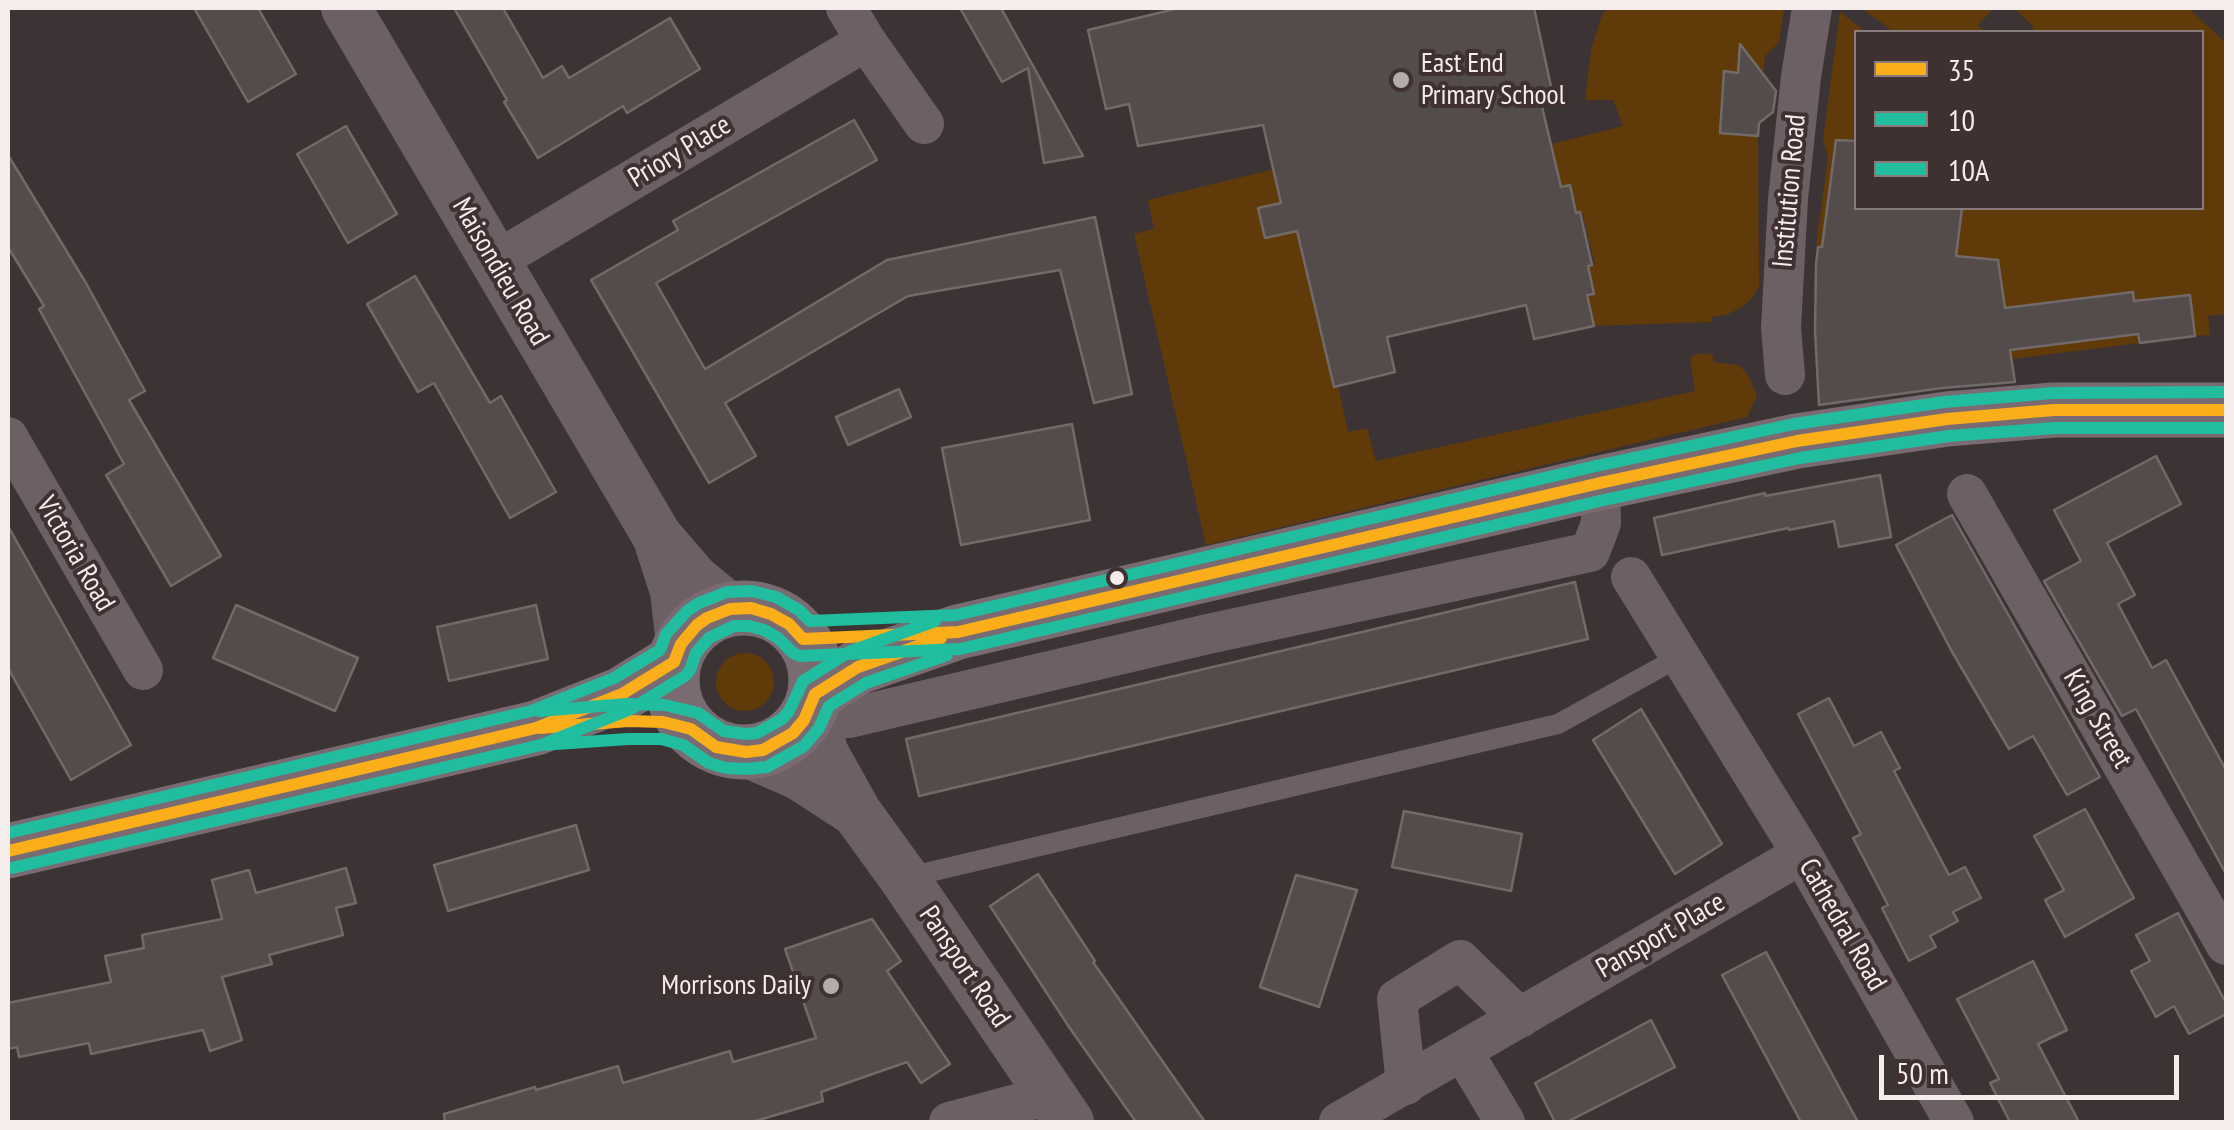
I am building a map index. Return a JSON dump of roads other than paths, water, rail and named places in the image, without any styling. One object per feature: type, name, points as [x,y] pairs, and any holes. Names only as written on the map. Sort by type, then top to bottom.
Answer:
[{"type":"highway","points":[[678,653],[672,685],[678,709],[691,729],[716,747],[746,752],[763,750],[793,733],[814,705],[858,668],[958,632],[1600,482],[1796,441],[1947,418],[2054,410],[2226,410]]},
{"type":"highway","points":[[8,851],[536,728],[622,694],[678,653],[697,625],[730,609],[751,608],[771,614],[789,624],[803,639],[816,674],[814,705]]},
{"type":"highway","points":[[803,639],[958,632]]},
{"type":"highway","points":[[536,728],[628,721],[663,722],[691,729]]},
{"type":"street","name":"Maisondieu Road","points":[[346,8],[657,536]]},
{"type":"street","name":"Institution Road","points":[[1785,375],[1782,312],[1788,199],[1800,77],[1812,8]]},
{"type":"street","name":"Priory Place","points":[[494,262],[856,24],[924,124]]},
{"type":"street","name":"Victoria Road","points":[[8,437],[143,670]]},
{"type":"street","points":[[814,705],[849,718],[1189,638],[1590,552],[1601,523],[1600,482]]},
{"type":"street","name":"King Street","points":[[1967,494],[2226,945]]},
{"type":"street","points":[[657,536],[694,579],[730,609]]},
{"type":"street","points":[[657,536],[675,591],[678,653]]},
{"type":"street","name":"Cathedral Road","points":[[1631,577],[1802,854],[1954,1122]]},
{"type":"street","name":"Pansport Road","points":[[814,705],[823,752],[857,812],[1060,1109]]},
{"type":"street","points":[[746,752],[799,775],[857,812]]},
{"type":"street","name":"Pansport Place","points":[[1339,1122],[1802,854]]},
{"type":"street","points":[[1406,1085],[1397,999],[1460,960],[1520,1018]]},
{"type":"street","points":[[1463,1052],[1506,1122]]},
{"type":"street","points":[[949,1122],[1060,1109]]},
{"type":"lane","points":[[904,878],[1558,724],[1681,656]]},
{"type":"place","name":"East End Primary School","points":[[1401,80]]},
{"type":"place","name":"Morrisons Daily","points":[[831,986]]}]
